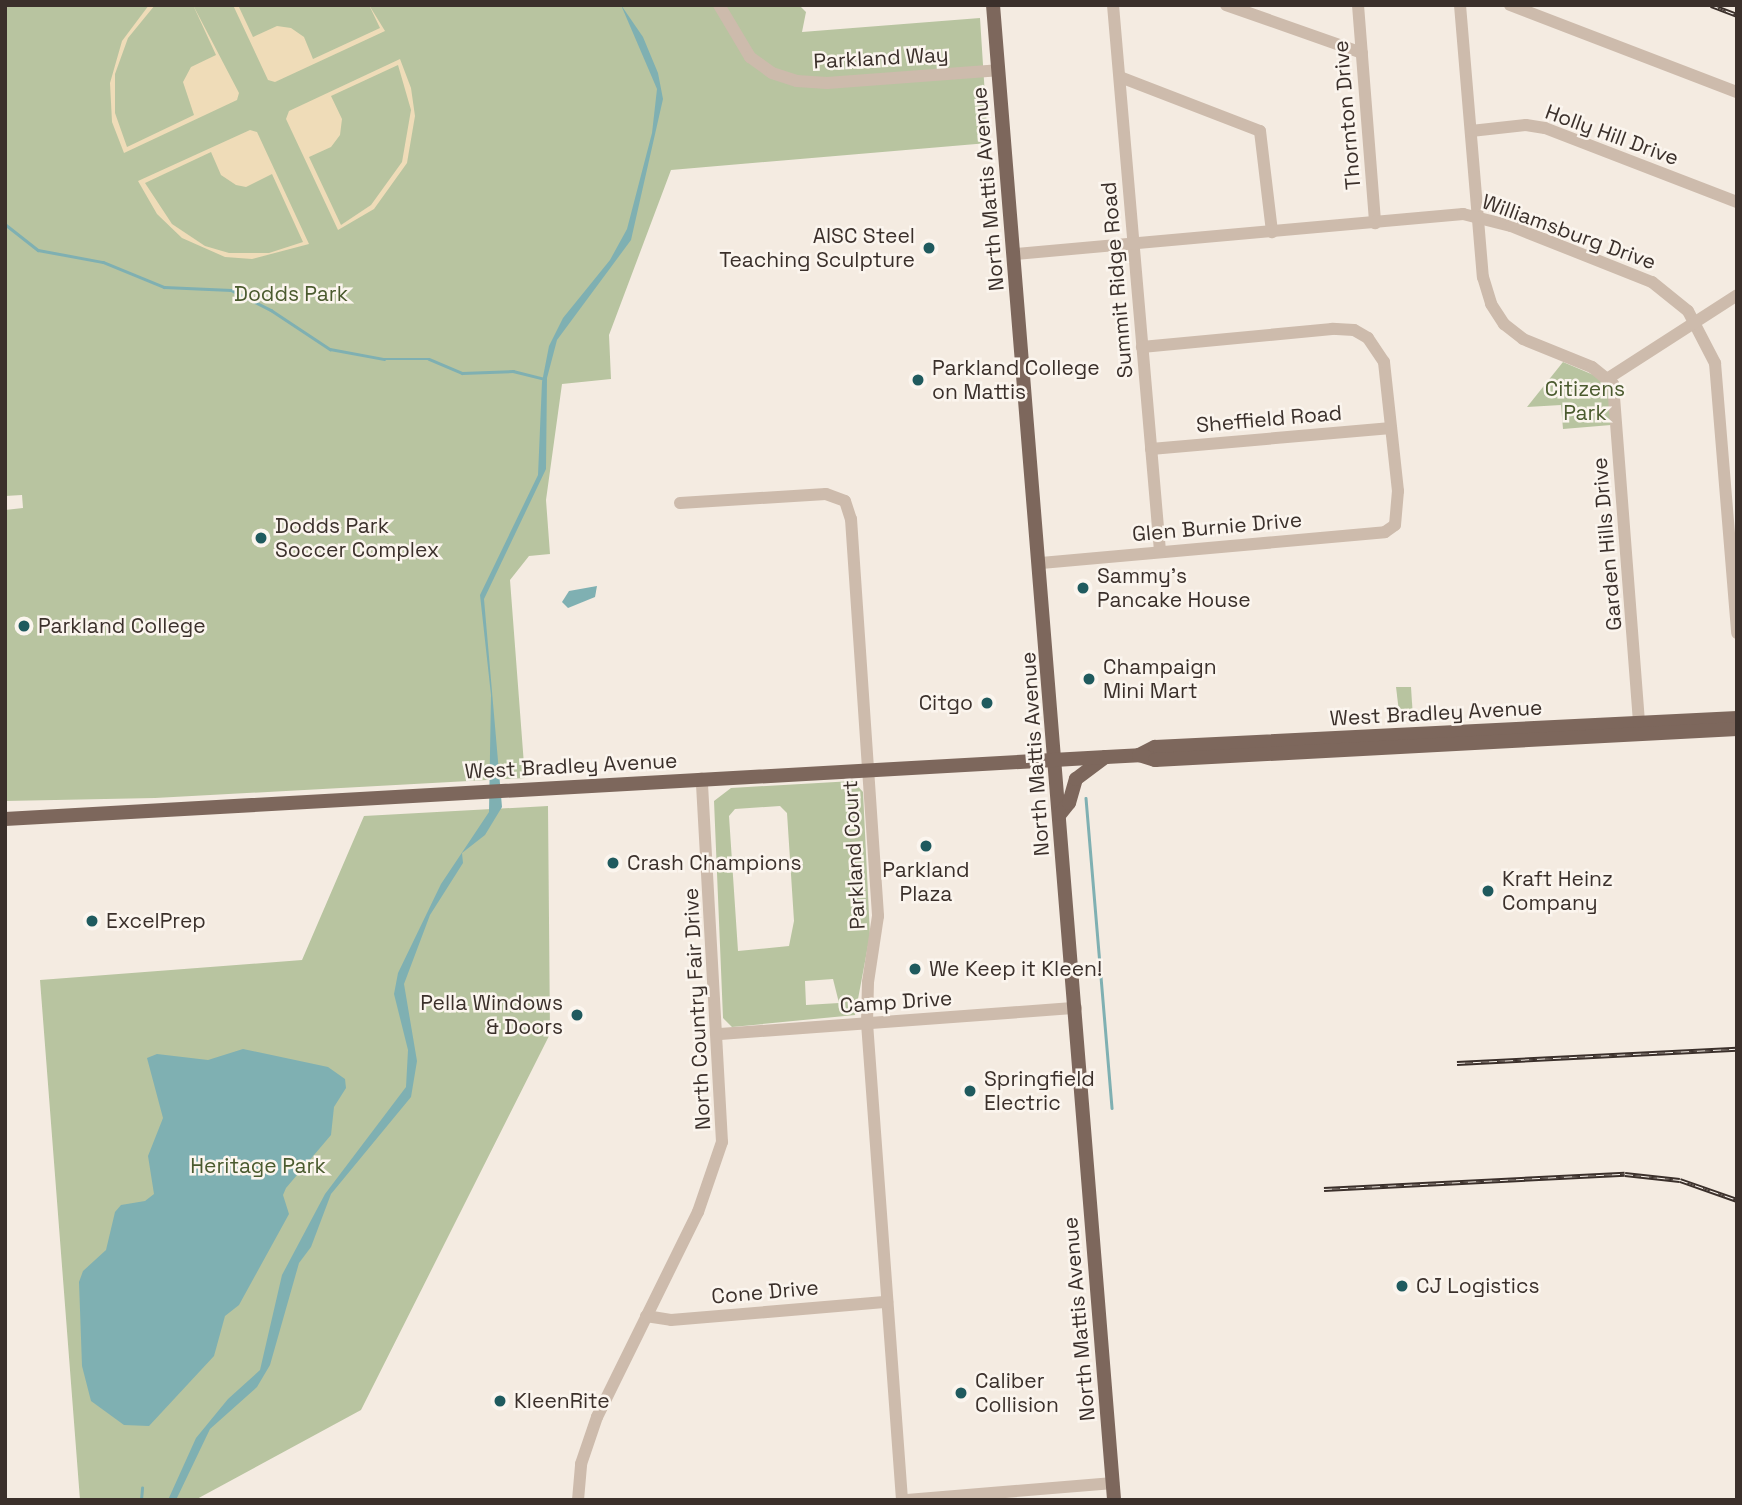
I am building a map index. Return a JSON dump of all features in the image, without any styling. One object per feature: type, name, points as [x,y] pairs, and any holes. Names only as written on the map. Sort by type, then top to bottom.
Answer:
[{"type":"main road","name":"North Mattis Avenue","points":[[993,5],[1057,759],[1114,1500]]},
{"type":"main road","name":"West Bradley Avenue","points":[[5,819],[1057,759],[1139,755],[1155,760],[1640,728],[1737,718]]},
{"type":"main road","name":"West Bradley Avenue","points":[[1640,728],[1737,729]]},
{"type":"main road","points":[[1060,814],[1069,803],[1076,779],[1105,757]]},
{"type":"street","name":"Parkland Way","points":[[719,5],[750,57],[772,73],[797,81],[827,83],[999,70]]},
{"type":"street","name":"Summit Ridge Road","points":[[1113,5],[1160,551]]},
{"type":"street","points":[[1226,5],[1362,53]]},
{"type":"street","name":"Thornton Drive","points":[[1357,5],[1375,223]]},
{"type":"street","points":[[1460,5],[1483,277],[1499,317],[1523,339],[1610,377],[1737,295]]},
{"type":"street","points":[[1510,5],[1737,92]]},
{"type":"street","points":[[1119,78],[1261,131],[1272,232]]},
{"type":"street","name":"Holly Hill Drive","points":[[1471,131],[1526,125],[1545,128],[1737,202]]},
{"type":"street","name":"Williamsburg Drive","points":[[1015,254],[1478,216],[1644,277],[1676,298],[1697,323],[1710,350],[1718,383],[1737,633]]},
{"type":"street","points":[[1142,347],[1332,330],[1364,335],[1384,362],[1391,428]]},
{"type":"street","name":"Garden Hills Drive","points":[[1610,377],[1640,728]]},
{"type":"street","name":"Glen Burnie Drive","points":[[1041,563],[1385,532],[1393,527],[1398,491],[1391,428]]},
{"type":"street","name":"Sheffield Road","points":[[1151,449],[1391,428]]},
{"type":"street","name":"Parkland Court","points":[[680,503],[826,494],[845,501],[851,519],[870,770],[878,935],[868,982],[867,1023],[887,1302],[905,1500]]},
{"type":"street","name":"North Country Fair Drive","points":[[579,1500],[588,1440],[718,1162],[724,1120],[702,779]]},
{"type":"street","name":"Camp Drive","points":[[720,1034],[1076,1008]]},
{"type":"street","name":"Cone Drive","points":[[646,1317],[671,1320],[887,1302]]},
{"type":"street","points":[[905,1500],[1113,1483]]},
{"type":"green space","name":"Dodds Park","points":[[5,5],[799,5],[806,12],[802,32],[980,18],[988,143],[671,170],[609,335],[611,379],[562,384],[546,500],[550,554],[529,556],[510,580],[525,778],[155,798],[5,801],[5,510],[23,508],[22,495],[5,496]]},
{"type":"green space","name":"Citizens Park","points":[[1563,362],[1603,379],[1609,388],[1611,425],[1563,429],[1561,405],[1527,407]]},
{"type":"green space","points":[[1396,687],[1411,687],[1413,718],[1400,720]]},
{"type":"green space","points":[[853,781],[863,792],[870,935],[855,1015],[732,1027],[723,1018],[714,801],[731,788]],"holes":[[[780,806],[787,813],[794,921],[789,946],[738,951],[729,816],[735,809]],[[833,979],[839,1003],[806,1005],[805,981]]]},
{"type":"green space","name":"Heritage Park","points":[[548,806],[550,1034],[361,1410],[195,1500],[80,1500],[40,980],[302,960],[364,816]]},
{"type":"sand","points":[[149,5],[155,5],[128,38],[115,74],[115,113],[127,147],[194,115],[183,82],[191,67],[216,55],[193,5],[239,93],[237,100],[124,153],[112,122],[110,83],[122,41]]},
{"type":"sand","points":[[233,5],[238,5],[253,37],[277,26],[291,28],[304,37],[313,59],[380,28],[369,5],[385,31],[275,82],[268,80]]},
{"type":"sand","points":[[400,59],[411,88],[415,116],[407,163],[374,209],[338,230],[286,119],[289,111]],"holes":[[[398,65],[411,110],[402,162],[371,205],[341,225],[309,157],[331,147],[340,135],[342,119],[331,96]]]},
{"type":"sand","points":[[250,130],[257,132],[309,244],[252,259],[225,257],[182,238],[157,214],[138,181]],"holes":[[[211,152],[221,175],[236,185],[246,187],[272,174],[303,242],[269,253],[229,253],[205,246],[172,224],[145,183]]]},
{"type":"water","points":[[621,5],[643,37],[658,73],[663,99],[631,240],[557,340],[547,378],[546,469],[484,599],[502,807],[485,835],[462,853],[463,863],[430,915],[404,984],[417,1061],[411,1097],[331,1194],[311,1247],[299,1263],[270,1365],[257,1387],[210,1429],[176,1500],[168,1500],[196,1438],[228,1399],[260,1370],[282,1275],[325,1194],[406,1087],[408,1050],[394,994],[398,973],[441,884],[489,812],[491,695],[480,595],[538,475],[542,382],[549,346],[563,318],[610,260],[627,229],[652,133],[657,89]]},
{"type":"water","points":[[597,586],[595,597],[568,608],[562,602],[569,591]]},
{"type":"water","points":[[243,1049],[328,1067],[345,1079],[346,1088],[334,1107],[331,1135],[286,1188],[283,1195],[289,1214],[239,1305],[225,1316],[214,1356],[149,1426],[124,1425],[91,1401],[82,1366],[79,1282],[83,1271],[106,1250],[115,1212],[121,1205],[145,1201],[154,1194],[148,1156],[163,1118],[147,1058],[157,1054],[208,1060]]},
{"type":"waterway","points":[[5,224],[38,250],[103,262],[164,287],[231,290],[271,310],[330,349],[384,359],[429,359],[462,373],[513,371],[544,379]]},
{"type":"waterway","points":[[1086,798],[1112,1108]]},
{"type":"waterway","points":[[141,1500],[142,1488]]},
{"type":"railway","points":[[1711,5],[1737,15]]},
{"type":"railway","points":[[1457,1063],[1737,1049]]},
{"type":"railway","points":[[1324,1189],[1625,1174],[1680,1180],[1737,1200]]},
{"type":"place","name":"AISC Steel Teaching Sculpture","points":[[929,248]]},
{"type":"place","name":"Parkland College on Mattis","points":[[918,380]]},
{"type":"place","name":"Dodds Park Soccer Complex","points":[[261,538]]},
{"type":"place","name":"Sammy's Pancake House","points":[[1083,588]]},
{"type":"place","name":"Parkland College","points":[[24,626]]},
{"type":"place","name":"Champaign Mini Mart","points":[[1089,679]]},
{"type":"place","name":"Citgo","points":[[987,703]]},
{"type":"place","name":"Parkland Plaza","points":[[926,846]]},
{"type":"place","name":"Crash Champions","points":[[613,863]]},
{"type":"place","name":"Kraft Heinz Company","points":[[1488,891]]},
{"type":"place","name":"ExcelPrep","points":[[92,921]]},
{"type":"place","name":"We Keep it Kleen!","points":[[915,969]]},
{"type":"place","name":"Pella Windows & Doors","points":[[577,1015]]},
{"type":"place","name":"Springfield Electric","points":[[970,1091]]},
{"type":"place","name":"CJ Logistics","points":[[1402,1286]]},
{"type":"place","name":"Caliber Collision","points":[[961,1393]]},
{"type":"place","name":"KleenRite","points":[[500,1401]]}]
